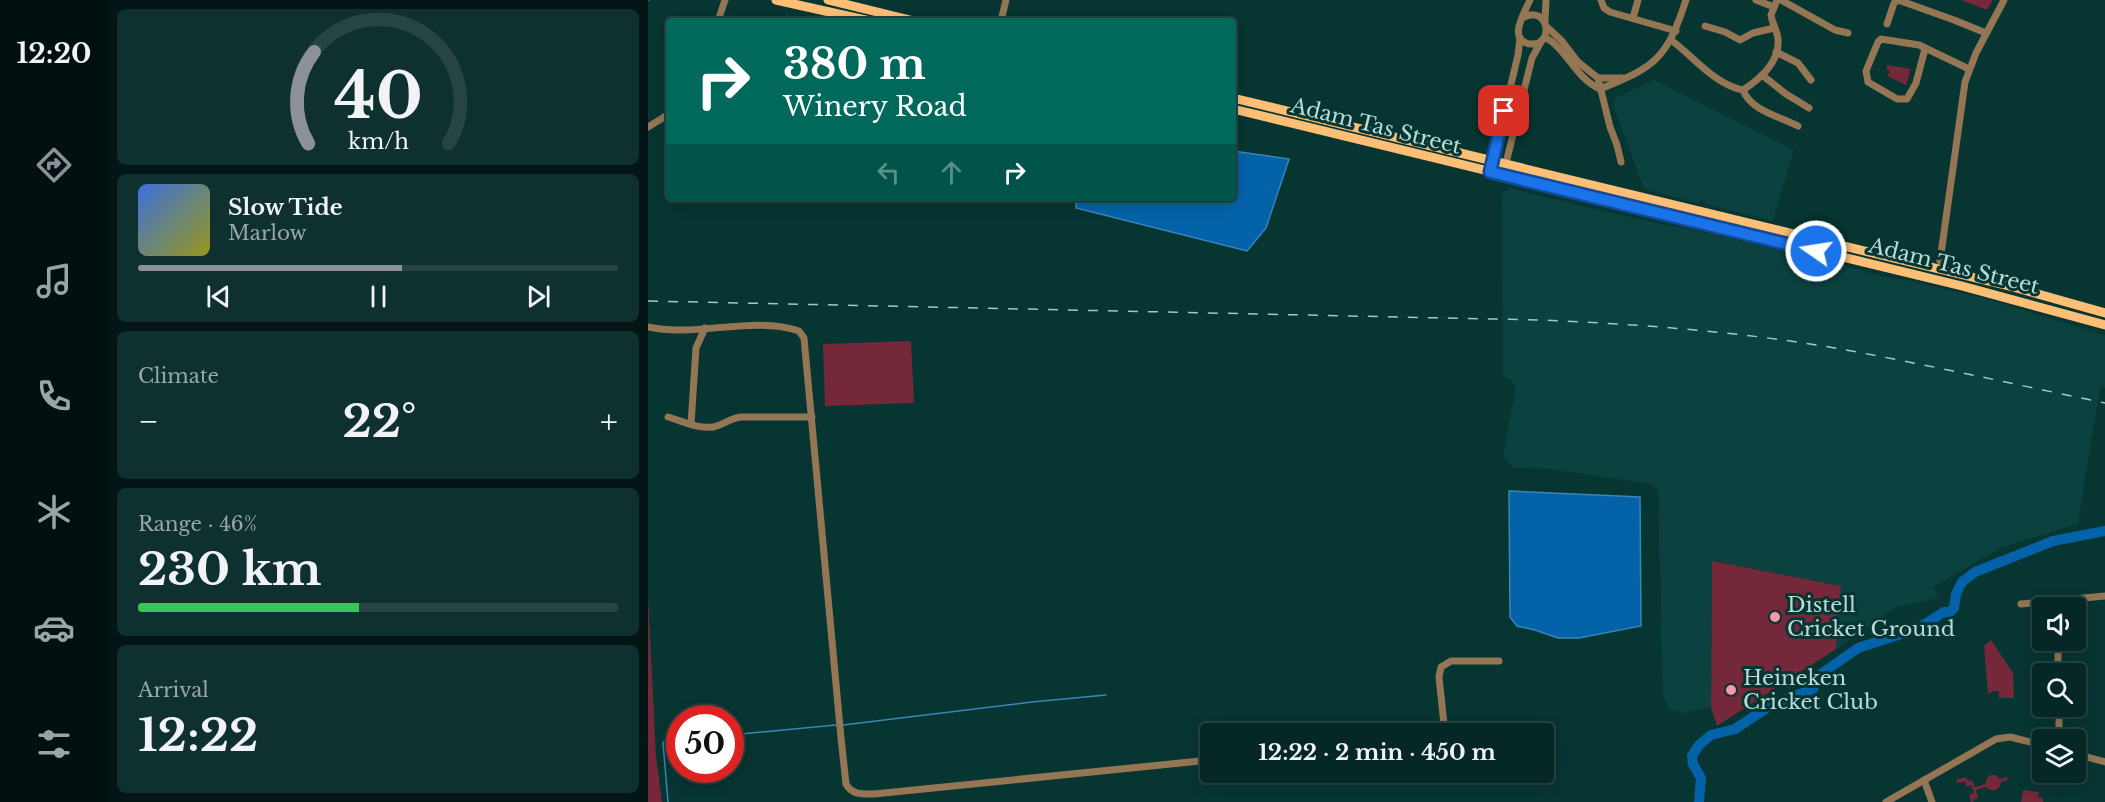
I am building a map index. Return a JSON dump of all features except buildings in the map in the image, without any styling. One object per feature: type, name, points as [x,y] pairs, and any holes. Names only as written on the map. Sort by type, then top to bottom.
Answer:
[{"type":"main road","points":[[776,0],[857,18]]},
{"type":"main road","points":[[828,0],[902,18]]},
{"type":"main road","name":"Adam Tas Street","points":[[1236,99],[1940,267],[2105,313]]},
{"type":"main road","name":"Adam Tas Street","points":[[1236,111],[1943,281],[2105,325]]},
{"type":"street","points":[[719,18],[725,0]]},
{"type":"street","points":[[1002,18],[1006,0]]},
{"type":"street","points":[[1490,172],[1518,55],[1520,38],[1517,28],[1530,0]]},
{"type":"street","points":[[1503,176],[1504,164],[1532,58],[1544,38],[1546,0]]},
{"type":"street","points":[[1601,0],[1604,8],[1610,12],[1676,31]]},
{"type":"street","points":[[1633,18],[1638,0]]},
{"type":"street","points":[[1544,38],[1561,50],[1582,77],[1592,86],[1600,89],[1637,74],[1655,60],[1676,31],[1686,0]]},
{"type":"street","points":[[1756,0],[1777,2],[1834,30],[1848,33]]},
{"type":"street","points":[[1887,24],[1894,3],[1898,0],[1986,33]]},
{"type":"street","points":[[1943,281],[1940,267],[1943,237],[1962,99],[1969,69],[2004,0]]},
{"type":"street","points":[[1743,90],[1762,75],[1776,52],[1778,38],[1771,15],[1777,2]]},
{"type":"street","points":[[1522,18],[1536,15],[1562,41],[1578,62],[1598,78],[1628,78]]},
{"type":"street","points":[[1705,26],[1725,32],[1740,40],[1753,33],[1774,28]]},
{"type":"street","points":[[1520,38],[1528,44],[1538,43],[1544,38]]},
{"type":"street","points":[[1925,49],[1916,83],[1907,99],[1897,99],[1868,82],[1866,71],[1881,39],[1917,45],[1969,69]]},
{"type":"street","points":[[1671,40],[1698,63],[1724,81],[1743,90],[1746,98],[1753,105],[1798,126]]},
{"type":"street","points":[[1776,52],[1798,63],[1811,80]]},
{"type":"street","points":[[1762,75],[1809,108]]},
{"type":"street","points":[[1598,78],[1610,127],[1622,162]]},
{"type":"street","points":[[648,127],[666,116]]},
{"type":"street","points":[[648,120],[659,120]]},
{"type":"street","points":[[1932,279],[1940,267]]},
{"type":"street","points":[[648,327],[664,329],[754,326],[786,328],[800,331],[804,338],[841,738],[846,784],[850,789],[858,794],[874,794],[1200,761]]},
{"type":"street","points":[[691,424],[696,348],[705,328]]},
{"type":"street","points":[[668,417],[691,424],[714,427],[730,419],[741,417],[812,417]]},
{"type":"street","points":[[2086,599],[2105,596]]},
{"type":"street","points":[[2022,604],[2032,604]]},
{"type":"street","points":[[1445,723],[1439,677],[1441,667],[1451,661],[1499,661]]},
{"type":"street","points":[[1886,802],[1991,740],[2005,737],[2032,742]]},
{"type":"street","points":[[2086,757],[2105,762]]},
{"type":"street","points":[[1924,780],[1932,802]]},
{"type":"shaded area","points":[[1961,0],[1993,0],[1987,10]]},
{"type":"shaded area","points":[[1887,65],[1911,69],[1906,85],[1887,76],[1890,72]]},
{"type":"shaded area","points":[[1655,79],[1794,150],[1773,221],[1705,204],[1706,201],[1701,200],[1699,203],[1650,191],[1643,186],[1613,105],[1615,98]]},
{"type":"shaded area","points":[[1509,188],[1829,261],[1880,276],[1984,298],[2105,335],[2105,388],[2100,388],[2078,524],[2000,548],[1934,587],[1938,598],[1897,607],[1836,649],[1841,586],[1712,561],[1711,708],[1682,713],[1669,709],[1663,695],[1658,491],[1651,484],[1548,469],[1513,468],[1503,457],[1515,390],[1512,380],[1503,376],[1502,193]]},
{"type":"shaded area","points":[[911,341],[914,403],[825,406],[823,344]]},
{"type":"shaded area","name":"Distell Cricket Ground","points":[[1712,561],[1841,586],[1836,649],[1717,726],[1711,708]]},
{"type":"shaded area","points":[[648,596],[656,756],[662,802],[648,802]]},
{"type":"shaded area","points":[[1991,640],[2013,673],[2014,698],[1999,698],[1999,691],[1992,691],[1988,694],[1984,646]]},
{"type":"shaded area","points":[[1991,775],[1996,775],[2000,779],[2007,777],[2008,780],[2001,782],[1995,790],[1986,787],[1976,790],[1978,798],[1973,800],[1974,802],[1971,802],[1969,795],[1974,793],[1971,785],[1967,787],[1965,782],[1957,783],[1956,780],[1966,777],[1968,781],[1972,780],[1975,787],[1985,784]]},
{"type":"shaded area","points":[[2023,790],[2039,792],[2038,797],[2043,798],[2043,802],[2021,802]]},
{"type":"water","points":[[1236,151],[1289,159],[1266,228],[1247,251],[1076,208],[1076,201],[1236,201]]},
{"type":"water","points":[[1509,491],[1640,497],[1641,626],[1579,638],[1558,638],[1517,626],[1510,617]]},
{"type":"waterway","points":[[1699,802],[1701,778],[1693,764],[1692,756],[1699,745],[1711,735],[1735,729],[1771,705],[1813,689],[1821,674],[1858,648],[1917,629],[1944,612],[1950,612],[1954,608],[1956,594],[1962,582],[1975,572],[2053,541],[2105,531]]},
{"type":"waterway","points":[[843,725],[1106,695]]},
{"type":"waterway","points":[[744,734],[836,725]]},
{"type":"waterway","points":[[666,740],[663,743],[666,778]]},
{"type":"waterway","points":[[666,783],[668,802]]},
{"type":"railway","points":[[648,301],[1539,320],[1648,326],[1721,332],[1829,347],[2105,403]]},
{"type":"place","name":"Distell Cricket Ground","points":[[1775,617]]},
{"type":"place","name":"Heineken Cricket Club","points":[[1731,690]]},
{"type":"route","points":[[1504,111],[1490,172],[1816,251]]}]
